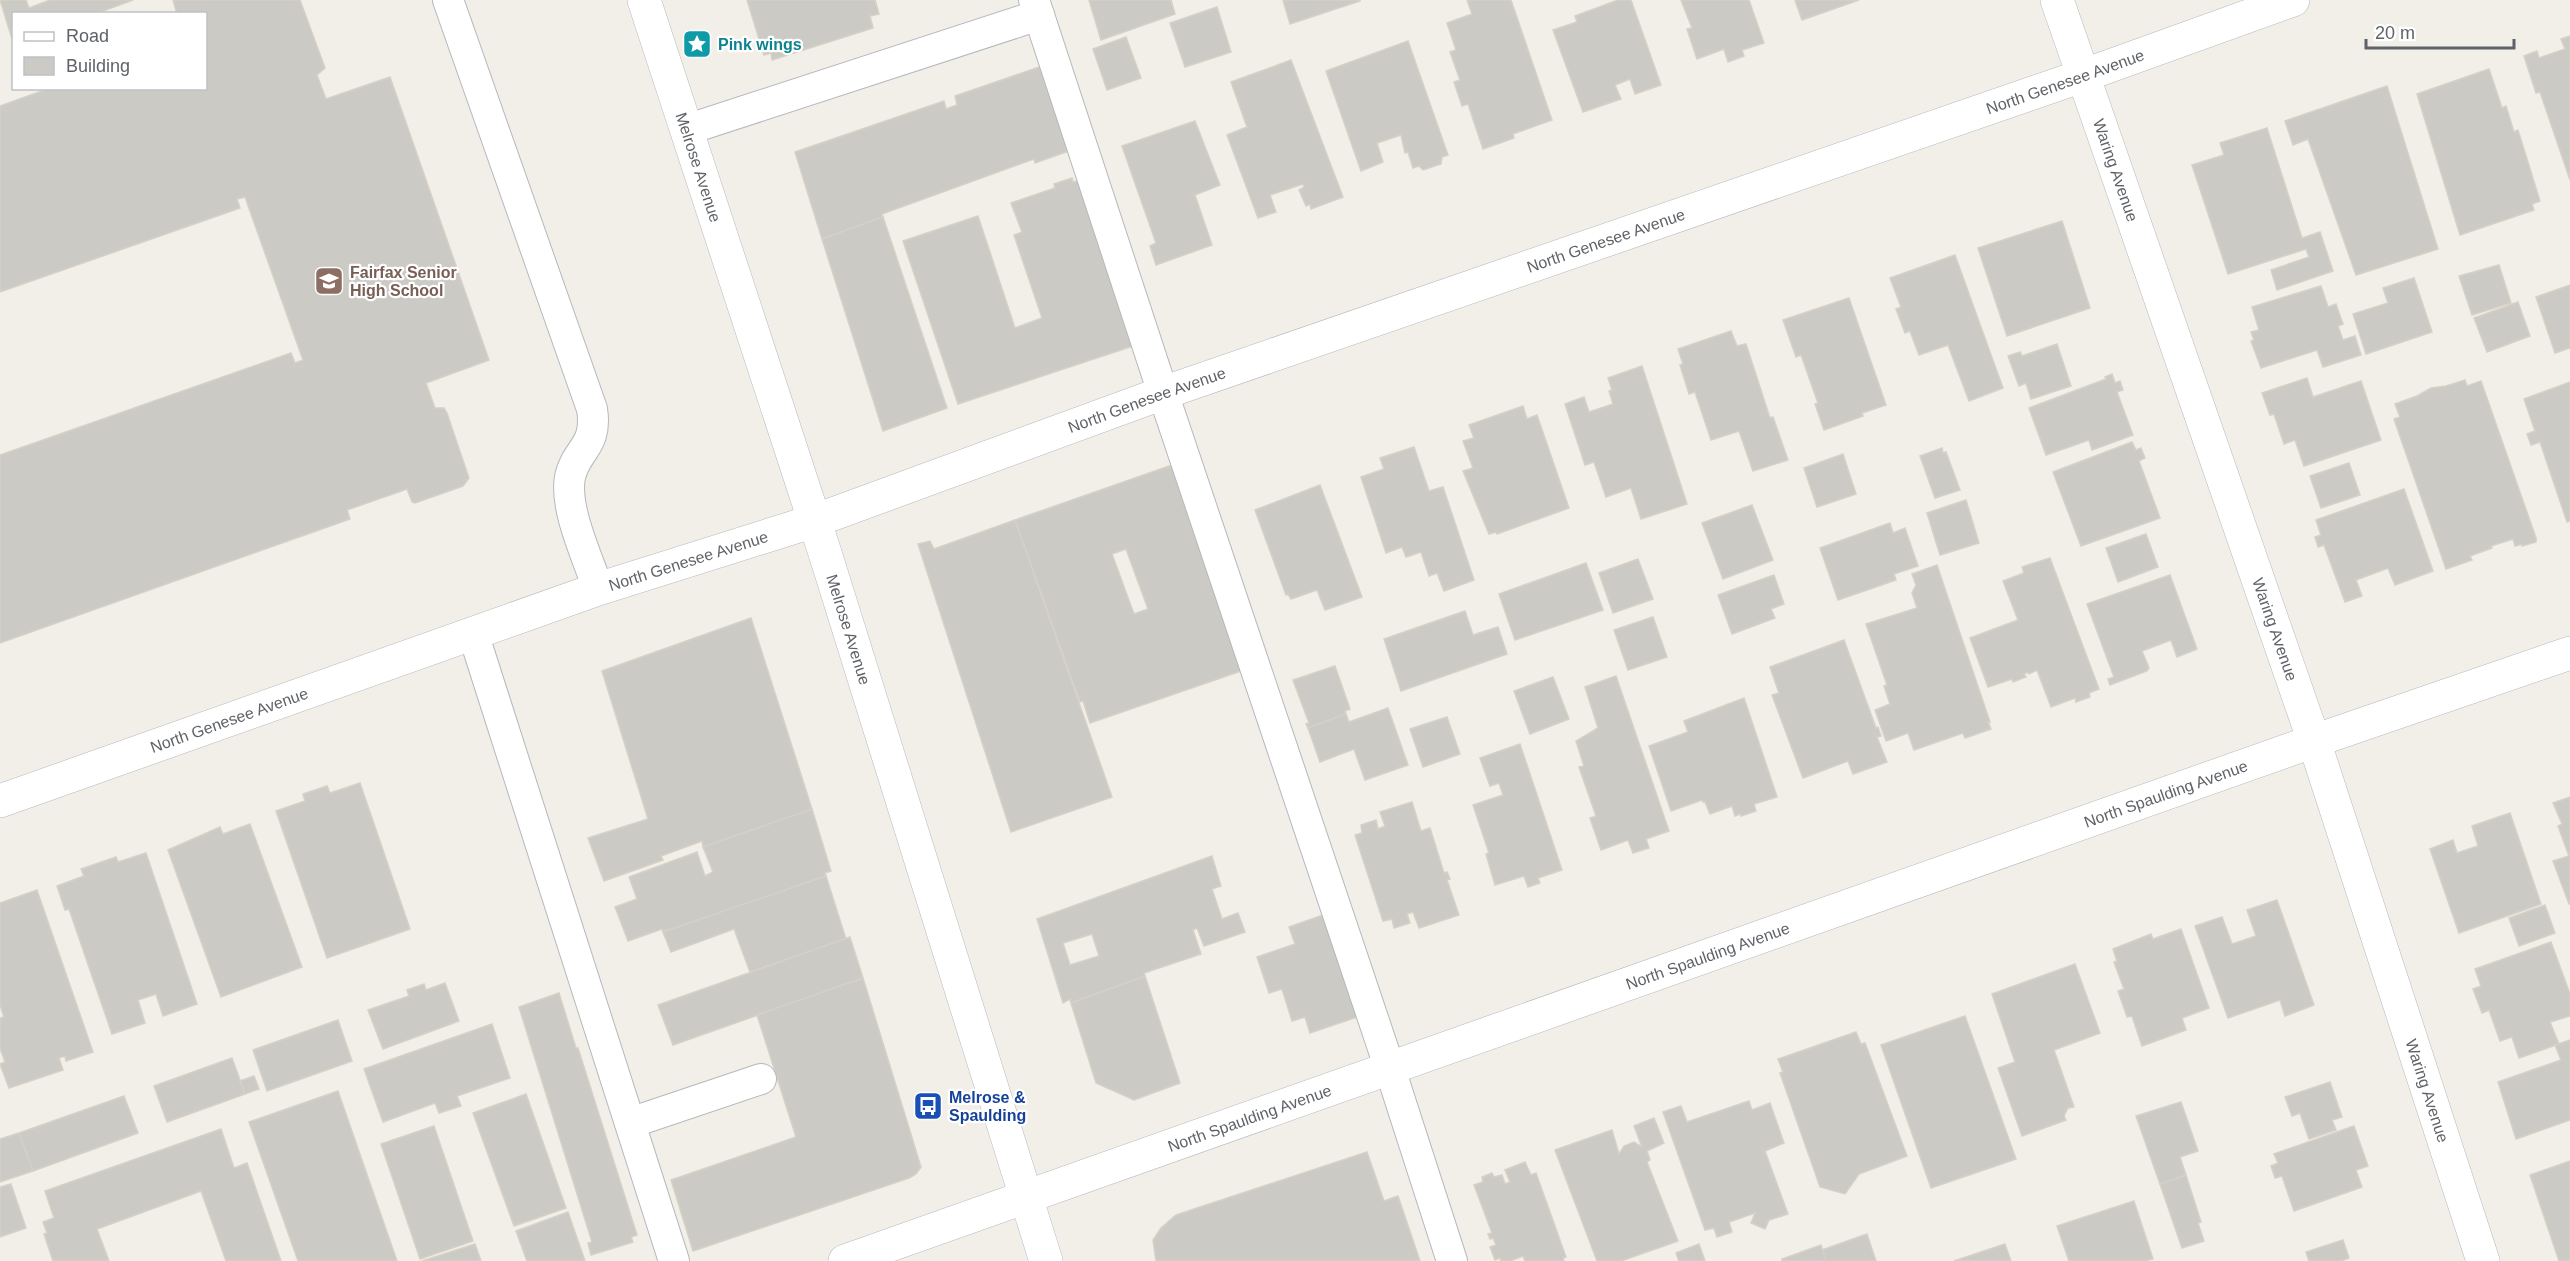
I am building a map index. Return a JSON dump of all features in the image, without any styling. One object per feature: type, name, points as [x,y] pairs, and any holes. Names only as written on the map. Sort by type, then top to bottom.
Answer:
[{"type":"street","name":"Melrose Avenue","points":[[644,0],[814,521],[1046,1261]]},
{"type":"street","name":"Waring Avenue","points":[[2057,0],[2314,741],[2483,1261]]},
{"type":"street","name":"North Genesee Avenue","points":[[0,801],[598,589],[814,521],[1163,393],[2082,76],[2293,0]]},
{"type":"street","name":"North Spaulding Avenue","points":[[845,1261],[2314,741],[2570,653]]},
{"type":"lane","points":[[448,0],[592,409],[594,423],[591,436],[570,478],[572,512],[598,589]]},
{"type":"lane","points":[[686,130],[1036,7],[1452,1261]]},
{"type":"lane","points":[[473,633],[674,1261]]},
{"type":"lane","points":[[630,1123],[761,1079]]},
{"type":"building","points":[[0,0],[26,0],[29,8],[50,0],[133,0],[100,12],[12,12],[12,39]]},
{"type":"building","points":[[173,0],[300,0],[325,68],[317,75],[326,99],[390,77],[489,360],[426,383],[435,408],[444,408],[447,413],[469,478],[463,486],[415,503],[412,502],[407,489],[347,510],[350,519],[0,643],[0,455],[291,353],[295,363],[303,360],[245,197],[237,199],[240,208],[0,292],[0,106],[44,90],[207,90],[207,12],[176,12]]},
{"type":"building","points":[[747,0],[875,0],[879,14],[870,16],[873,28],[772,60],[771,53],[764,55]]},
{"type":"building","points":[[1089,0],[1171,0],[1175,14],[1101,40]]},
{"type":"building","points":[[1283,0],[1360,0],[1360,1],[1290,24]]},
{"type":"building","points":[[1467,0],[1511,0],[1552,120],[1513,134],[1514,138],[1483,149],[1468,104],[1462,106],[1454,82],[1460,80],[1450,52],[1456,50],[1447,23],[1472,14]]},
{"type":"building","points":[[1618,0],[1631,0],[1661,85],[1635,94],[1630,79],[1615,85],[1621,99],[1583,112],[1553,30],[1577,22],[1575,16]]},
{"type":"building","points":[[1681,0],[1749,0],[1764,43],[1742,50],[1744,56],[1728,62],[1724,49],[1697,59],[1687,29],[1692,28]]},
{"type":"building","points":[[1795,0],[1859,0],[1802,20]]},
{"type":"building","points":[[1217,7],[1231,52],[1185,67],[1170,23]]},
{"type":"building","points":[[2570,36],[2570,180],[2540,92],[2536,93],[2524,56],[2537,51],[2539,58],[2565,49],[2561,39]]},
{"type":"building","points":[[1126,37],[1141,78],[1107,90],[1093,49]]},
{"type":"building","points":[[1408,41],[1448,155],[1442,157],[1441,164],[1423,170],[1419,166],[1413,168],[1408,152],[1405,153],[1401,135],[1377,143],[1383,162],[1361,171],[1326,71]]},
{"type":"building","points":[[1291,60],[1343,197],[1311,209],[1310,204],[1306,206],[1299,190],[1304,187],[1303,184],[1270,195],[1276,212],[1258,218],[1227,135],[1247,127],[1231,82]]},
{"type":"building","points":[[1051,63],[1080,147],[1035,163],[1034,159],[882,214],[883,217],[822,239],[795,152],[944,101],[946,109],[957,105],[955,96]]},
{"type":"building","points":[[2489,69],[2502,108],[2506,106],[2514,132],[2518,130],[2540,201],[2532,204],[2534,210],[2460,235],[2417,94]]},
{"type":"building","points":[[2387,86],[2438,249],[2356,275],[2308,139],[2293,145],[2285,121]]},
{"type":"building","points":[[1195,121],[1220,185],[1195,195],[1212,245],[1156,265],[1150,246],[1156,243],[1122,146]]},
{"type":"building","points":[[2267,128],[2302,238],[2320,232],[2333,271],[2277,290],[2271,270],[2309,257],[2306,249],[2228,274],[2192,165],[2224,155],[2220,143]]},
{"type":"building","points":[[1072,178],[1073,182],[1078,181],[1133,346],[958,404],[903,241],[978,216],[1015,328],[1042,318],[1014,235],[1022,232],[1011,203],[1055,188],[1054,184]]},
{"type":"building","points":[[883,217],[947,408],[883,431],[822,239]]},
{"type":"building","points":[[2062,221],[2090,308],[2007,336],[1978,248]]},
{"type":"building","points":[[1955,255],[2003,388],[1969,401],[1948,345],[1919,355],[1910,331],[1905,333],[1896,309],[1901,307],[1890,278]]},
{"type":"building","points":[[2499,265],[2511,303],[2472,315],[2459,276]]},
{"type":"building","points":[[2414,278],[2432,332],[2366,354],[2353,314],[2388,303],[2383,288]]},
{"type":"building","points":[[2570,285],[2570,348],[2555,353],[2536,297]]},
{"type":"building","points":[[2321,286],[2328,307],[2336,304],[2343,324],[2338,326],[2343,340],[2355,336],[2361,355],[2323,367],[2317,350],[2261,368],[2251,341],[2254,340],[2251,332],[2259,330],[2252,307]]},
{"type":"building","points":[[1849,298],[1886,405],[1824,430],[1815,404],[1818,403],[1801,355],[1796,357],[1783,320]]},
{"type":"building","points":[[2518,302],[2530,336],[2487,352],[2474,318]]},
{"type":"building","points":[[1731,331],[1737,346],[1746,344],[1770,418],[1773,417],[1788,460],[1753,471],[1739,431],[1711,440],[1695,392],[1689,394],[1680,365],[1683,364],[1678,349]]},
{"type":"building","points":[[2057,344],[2071,386],[2031,399],[2026,383],[2019,386],[2008,356],[2020,352],[2022,356]]},
{"type":"building","points":[[1642,366],[1687,504],[1641,519],[1631,488],[1606,497],[1594,462],[1585,465],[1565,404],[1584,397],[1589,412],[1613,404],[1608,378]]},
{"type":"building","points":[[2112,374],[2115,383],[2120,381],[2123,390],[2117,392],[2133,435],[2092,450],[2089,440],[2046,455],[2029,408],[2106,379],[2105,377]]},
{"type":"building","points":[[2307,378],[2313,397],[2361,381],[2381,440],[2304,466],[2295,440],[2284,444],[2274,414],[2270,415],[2262,393]]},
{"type":"building","points":[[2465,380],[2467,386],[2481,381],[2536,542],[2515,546],[2513,539],[2491,546],[2492,548],[2470,556],[2472,560],[2446,569],[2394,419],[2400,417],[2395,404],[2431,388]]},
{"type":"building","points":[[2570,382],[2570,521],[2567,522],[2540,442],[2531,445],[2527,434],[2535,431],[2524,399]]},
{"type":"building","points":[[1523,406],[1527,419],[1537,415],[1569,508],[1497,534],[1496,532],[1489,534],[1463,471],[1473,468],[1463,441],[1474,438],[1469,425]]},
{"type":"building","points":[[2132,442],[2136,450],[2141,448],[2145,458],[2139,461],[2160,518],[2081,546],[2053,472]]},
{"type":"building","points":[[1414,447],[1429,491],[1443,487],[1474,580],[1444,591],[1437,573],[1429,576],[1421,552],[1406,557],[1402,547],[1386,553],[1361,477],[1384,469],[1380,458]]},
{"type":"building","points":[[1942,448],[1943,453],[1946,452],[1960,490],[1935,498],[1920,456]]},
{"type":"building","points":[[1843,454],[1856,494],[1817,507],[1804,468]]},
{"type":"building","points":[[2349,463],[2360,495],[2321,508],[2310,476]]},
{"type":"building","points":[[1172,465],[1244,670],[1090,723],[1083,701],[1080,702],[1015,520]],"holes":[[[1126,549],[1148,609],[1134,614],[1112,554]]]},
{"type":"building","points":[[1320,485],[1362,597],[1325,610],[1317,590],[1291,599],[1288,594],[1286,595],[1255,510]]},
{"type":"building","points":[[2404,489],[2433,571],[2395,585],[2388,568],[2356,580],[2362,596],[2345,602],[2324,545],[2318,547],[2315,537],[2321,535],[2316,520]]},
{"type":"building","points":[[1966,500],[1979,543],[1940,555],[1927,513]]},
{"type":"building","points":[[1752,505],[1773,560],[1723,579],[1702,523]]},
{"type":"building","points":[[1015,520],[1112,797],[1011,832],[918,544],[930,541],[934,549]]},
{"type":"building","points":[[1890,523],[1893,533],[1905,528],[1918,566],[1894,574],[1896,580],[1838,600],[1820,548]]},
{"type":"building","points":[[2146,534],[2158,567],[2118,582],[2106,548]]},
{"type":"building","points":[[2050,558],[2099,689],[2089,693],[2090,697],[2076,702],[2075,698],[2051,707],[2037,670],[2024,674],[2026,677],[2013,682],[2012,679],[1988,687],[1970,638],[2018,620],[2003,581],[2024,573],[2022,567]]},
{"type":"building","points":[[1638,559],[1653,599],[1613,613],[1599,573]]},
{"type":"building","points":[[1586,563],[1603,610],[1515,640],[1499,594]]},
{"type":"building","points":[[1937,565],[1991,729],[1965,738],[1963,733],[1914,750],[1908,733],[1886,741],[1875,710],[1890,704],[1884,686],[1887,685],[1866,624],[1917,608],[1912,593],[1916,585],[1912,574]]},
{"type":"building","points":[[1774,575],[1784,604],[1771,609],[1775,618],[1732,634],[1718,595]]},
{"type":"building","points":[[2170,575],[2197,649],[2177,657],[2171,640],[2142,651],[2149,668],[2147,671],[2110,685],[2108,679],[2114,677],[2087,604]]},
{"type":"building","points":[[1465,611],[1473,635],[1498,627],[1507,654],[1401,691],[1384,639]]},
{"type":"building","points":[[1653,617],[1667,657],[1628,670],[1614,630]]},
{"type":"building","points":[[751,618],[812,809],[703,847],[702,841],[661,856],[663,860],[604,881],[588,838],[648,819],[602,671]]},
{"type":"building","points":[[1844,640],[1876,728],[1878,727],[1881,736],[1877,737],[1887,762],[1853,774],[1848,761],[1803,778],[1772,695],[1779,693],[1770,667]]},
{"type":"building","points":[[1335,666],[1350,709],[1345,711],[1346,714],[1308,728],[1306,724],[1309,723],[1293,680]]},
{"type":"building","points":[[1616,676],[1669,831],[1646,839],[1649,848],[1633,853],[1628,840],[1601,850],[1590,818],[1596,816],[1579,767],[1584,766],[1576,741],[1598,728],[1585,687]]},
{"type":"building","points":[[1553,677],[1569,719],[1530,734],[1514,691]]},
{"type":"building","points":[[1744,698],[1777,797],[1754,804],[1756,811],[1741,816],[1740,814],[1735,816],[1732,806],[1710,814],[1702,800],[1671,811],[1649,746],[1688,732],[1684,721]]},
{"type":"building","points":[[1388,708],[1408,765],[1365,780],[1354,749],[1320,762],[1308,728],[1346,714],[1349,722]]},
{"type":"building","points":[[1447,717],[1460,754],[1423,767],[1410,729]]},
{"type":"building","points":[[1520,744],[1562,870],[1538,878],[1540,883],[1528,887],[1524,876],[1495,885],[1486,854],[1489,853],[1473,805],[1503,795],[1499,783],[1490,786],[1480,758]]},
{"type":"building","points":[[360,783],[410,929],[327,958],[276,811],[305,801],[303,794],[327,786],[330,793]]},
{"type":"building","points":[[2570,797],[2569,904],[2553,861],[2569,856],[2558,826],[2562,824],[2553,803]]},
{"type":"building","points":[[1412,802],[1421,831],[1430,828],[1444,873],[1447,872],[1450,879],[1447,880],[1459,915],[1419,928],[1413,912],[1407,914],[1410,923],[1394,928],[1392,919],[1383,921],[1355,835],[1362,833],[1361,825],[1376,820],[1378,829],[1385,826],[1380,812]]},
{"type":"building","points":[[812,809],[831,871],[825,873],[826,876],[663,932],[662,929],[628,941],[615,907],[637,899],[629,877],[697,852],[705,876],[713,872],[703,847]]},
{"type":"building","points":[[2510,813],[2541,904],[2459,933],[2430,849],[2453,840],[2457,853],[2478,846],[2472,826]]},
{"type":"building","points":[[250,824],[302,967],[221,997],[168,850],[220,827],[223,834]]},
{"type":"building","points":[[146,853],[197,1004],[163,1016],[156,994],[138,1000],[145,1023],[112,1034],[69,909],[65,910],[57,886],[84,876],[81,869],[116,857],[118,862]]},
{"type":"building","points":[[1212,856],[1221,886],[1212,889],[1222,919],[1238,913],[1245,932],[1204,946],[1197,928],[1193,930],[1201,954],[1144,973],[1145,976],[1071,1003],[1070,999],[1063,1003],[1037,919]],"holes":[[[1092,934],[1099,956],[1070,965],[1063,943]]]},
{"type":"building","points":[[826,876],[846,939],[750,972],[734,929],[671,952],[663,932]]},
{"type":"building","points":[[37,890],[93,1052],[66,1061],[65,1056],[59,1058],[63,1070],[9,1088],[0,1064],[5,1062],[0,1048],[0,1018],[4,1017],[0,1005],[0,903]]},
{"type":"building","points":[[2277,900],[2314,1005],[2285,1016],[2280,1000],[2228,1018],[2195,926],[2222,917],[2232,944],[2256,936],[2247,910]]},
{"type":"building","points":[[2545,905],[2555,933],[2519,946],[2509,918]]},
{"type":"building","points":[[1329,913],[1363,1015],[1310,1033],[1305,1017],[1292,1021],[1282,989],[1269,993],[1257,957],[1295,944],[1289,927]]},
{"type":"building","points":[[2181,929],[2209,1008],[2182,1018],[2186,1030],[2142,1046],[2132,1016],[2127,1017],[2118,991],[2124,989],[2114,962],[2117,961],[2113,949],[2151,934],[2153,939]]},
{"type":"building","points":[[850,937],[863,978],[673,1045],[658,1005]]},
{"type":"building","points":[[2551,942],[2570,994],[2570,1016],[2550,1022],[2559,1044],[2519,1058],[2512,1037],[2500,1041],[2489,1010],[2482,1013],[2473,989],[2481,986],[2475,969]]},
{"type":"building","points":[[2075,964],[2100,1033],[2054,1050],[2074,1107],[2068,1108],[2064,1116],[2066,1120],[2022,1136],[1998,1068],[2015,1062],[1992,994]]},
{"type":"building","points":[[1145,976],[1180,1083],[1134,1100],[1096,1083],[1071,1003]]},
{"type":"building","points":[[863,978],[921,1167],[909,1178],[693,1251],[671,1180],[796,1137],[757,1015]]},
{"type":"building","points":[[445,983],[459,1021],[383,1049],[368,1010],[409,996],[407,990],[424,984],[426,990]]},
{"type":"building","points":[[559,993],[637,1235],[631,1237],[633,1242],[591,1255],[588,1243],[592,1242],[519,1007]]},
{"type":"building","points":[[1965,1016],[2016,1159],[1931,1188],[1881,1045]]},
{"type":"building","points":[[338,1020],[352,1061],[267,1091],[253,1050]]},
{"type":"building","points":[[492,1024],[510,1078],[457,1096],[461,1106],[439,1113],[435,1103],[383,1122],[364,1069]]},
{"type":"building","points":[[1856,1032],[1861,1044],[1865,1043],[1907,1156],[1859,1174],[1845,1194],[1820,1187],[1780,1073],[1783,1072],[1778,1059]]},
{"type":"building","points":[[2570,1040],[2570,1120],[2516,1139],[2498,1082],[2561,1060],[2555,1045]]},
{"type":"building","points":[[232,1058],[245,1094],[167,1122],[154,1086]]},
{"type":"building","points":[[254,1076],[259,1089],[245,1094],[240,1081]]},
{"type":"building","points":[[2330,1082],[2342,1117],[2332,1120],[2336,1130],[2309,1139],[2300,1113],[2292,1116],[2285,1097]]},
{"type":"building","points":[[338,1091],[397,1261],[298,1261],[249,1122]]},
{"type":"building","points":[[526,1094],[566,1208],[514,1226],[473,1113]]},
{"type":"building","points":[[124,1096],[138,1133],[33,1171],[19,1133]]},
{"type":"building","points":[[1749,1101],[1752,1110],[1770,1103],[1784,1143],[1765,1151],[1788,1214],[1769,1220],[1765,1229],[1751,1223],[1755,1213],[1729,1222],[1732,1232],[1717,1237],[1714,1228],[1705,1230],[1663,1112],[1681,1106],[1687,1122]]},
{"type":"building","points":[[2181,1102],[2198,1151],[2180,1157],[2186,1175],[2160,1184],[2136,1116]]},
{"type":"building","points":[[1654,1118],[1664,1143],[1647,1151],[1650,1160],[1647,1162],[1678,1241],[1621,1261],[1597,1261],[1555,1150],[1612,1130],[1619,1154],[1624,1146],[1634,1142],[1642,1147],[1634,1126]]},
{"type":"building","points":[[434,1126],[473,1241],[420,1259],[381,1144]]},
{"type":"building","points":[[2354,1126],[2368,1166],[2356,1170],[2362,1187],[2294,1211],[2282,1176],[2275,1178],[2271,1166],[2278,1163],[2274,1154]]},
{"type":"building","points":[[221,1129],[234,1168],[247,1163],[281,1261],[226,1261],[201,1191],[97,1229],[109,1261],[53,1261],[44,1234],[47,1233],[43,1222],[54,1218],[45,1191]]},
{"type":"building","points":[[19,1133],[33,1171],[0,1182],[0,1139]]},
{"type":"building","points":[[1367,1152],[1384,1201],[1398,1196],[1420,1261],[1156,1261],[1153,1240],[1161,1228],[1176,1215]]},
{"type":"building","points":[[2570,1161],[2570,1261],[2559,1261],[2530,1175]]},
{"type":"building","points":[[1525,1162],[1531,1175],[1536,1173],[1566,1257],[1563,1258],[1564,1261],[1525,1261],[1523,1256],[1510,1261],[1501,1261],[1500,1258],[1495,1260],[1490,1247],[1496,1245],[1488,1234],[1492,1233],[1474,1185],[1483,1182],[1482,1177],[1492,1173],[1494,1177],[1502,1175],[1505,1184],[1510,1182],[1505,1170]]},
{"type":"building","points":[[2186,1175],[2201,1222],[2198,1223],[2204,1241],[2182,1248],[2160,1184]]},
{"type":"building","points":[[11,1184],[26,1228],[0,1237],[0,1187]]},
{"type":"building","points":[[2134,1201],[2153,1259],[2069,1261],[2057,1226]]},
{"type":"building","points":[[568,1212],[585,1261],[527,1261],[516,1231]]},
{"type":"building","points":[[1867,1234],[1876,1261],[1826,1261],[1822,1250]]},
{"type":"building","points":[[2343,1240],[2349,1258],[2341,1261],[2309,1261],[2306,1252]]},
{"type":"building","points":[[475,1244],[481,1261],[422,1261]]},
{"type":"building","points":[[1699,1244],[1705,1261],[1679,1261],[1676,1253]]},
{"type":"building","points":[[2005,1244],[2011,1261],[1954,1261]]},
{"type":"building","points":[[1821,1245],[1826,1261],[1782,1261],[1782,1259]]},
{"type":"place","name":"Pink wings","points":[[697,44]]},
{"type":"place","name":"Fairfax Senior High School","points":[[329,281]]},
{"type":"place","name":"Melrose & Spaulding","points":[[928,1106]]}]
